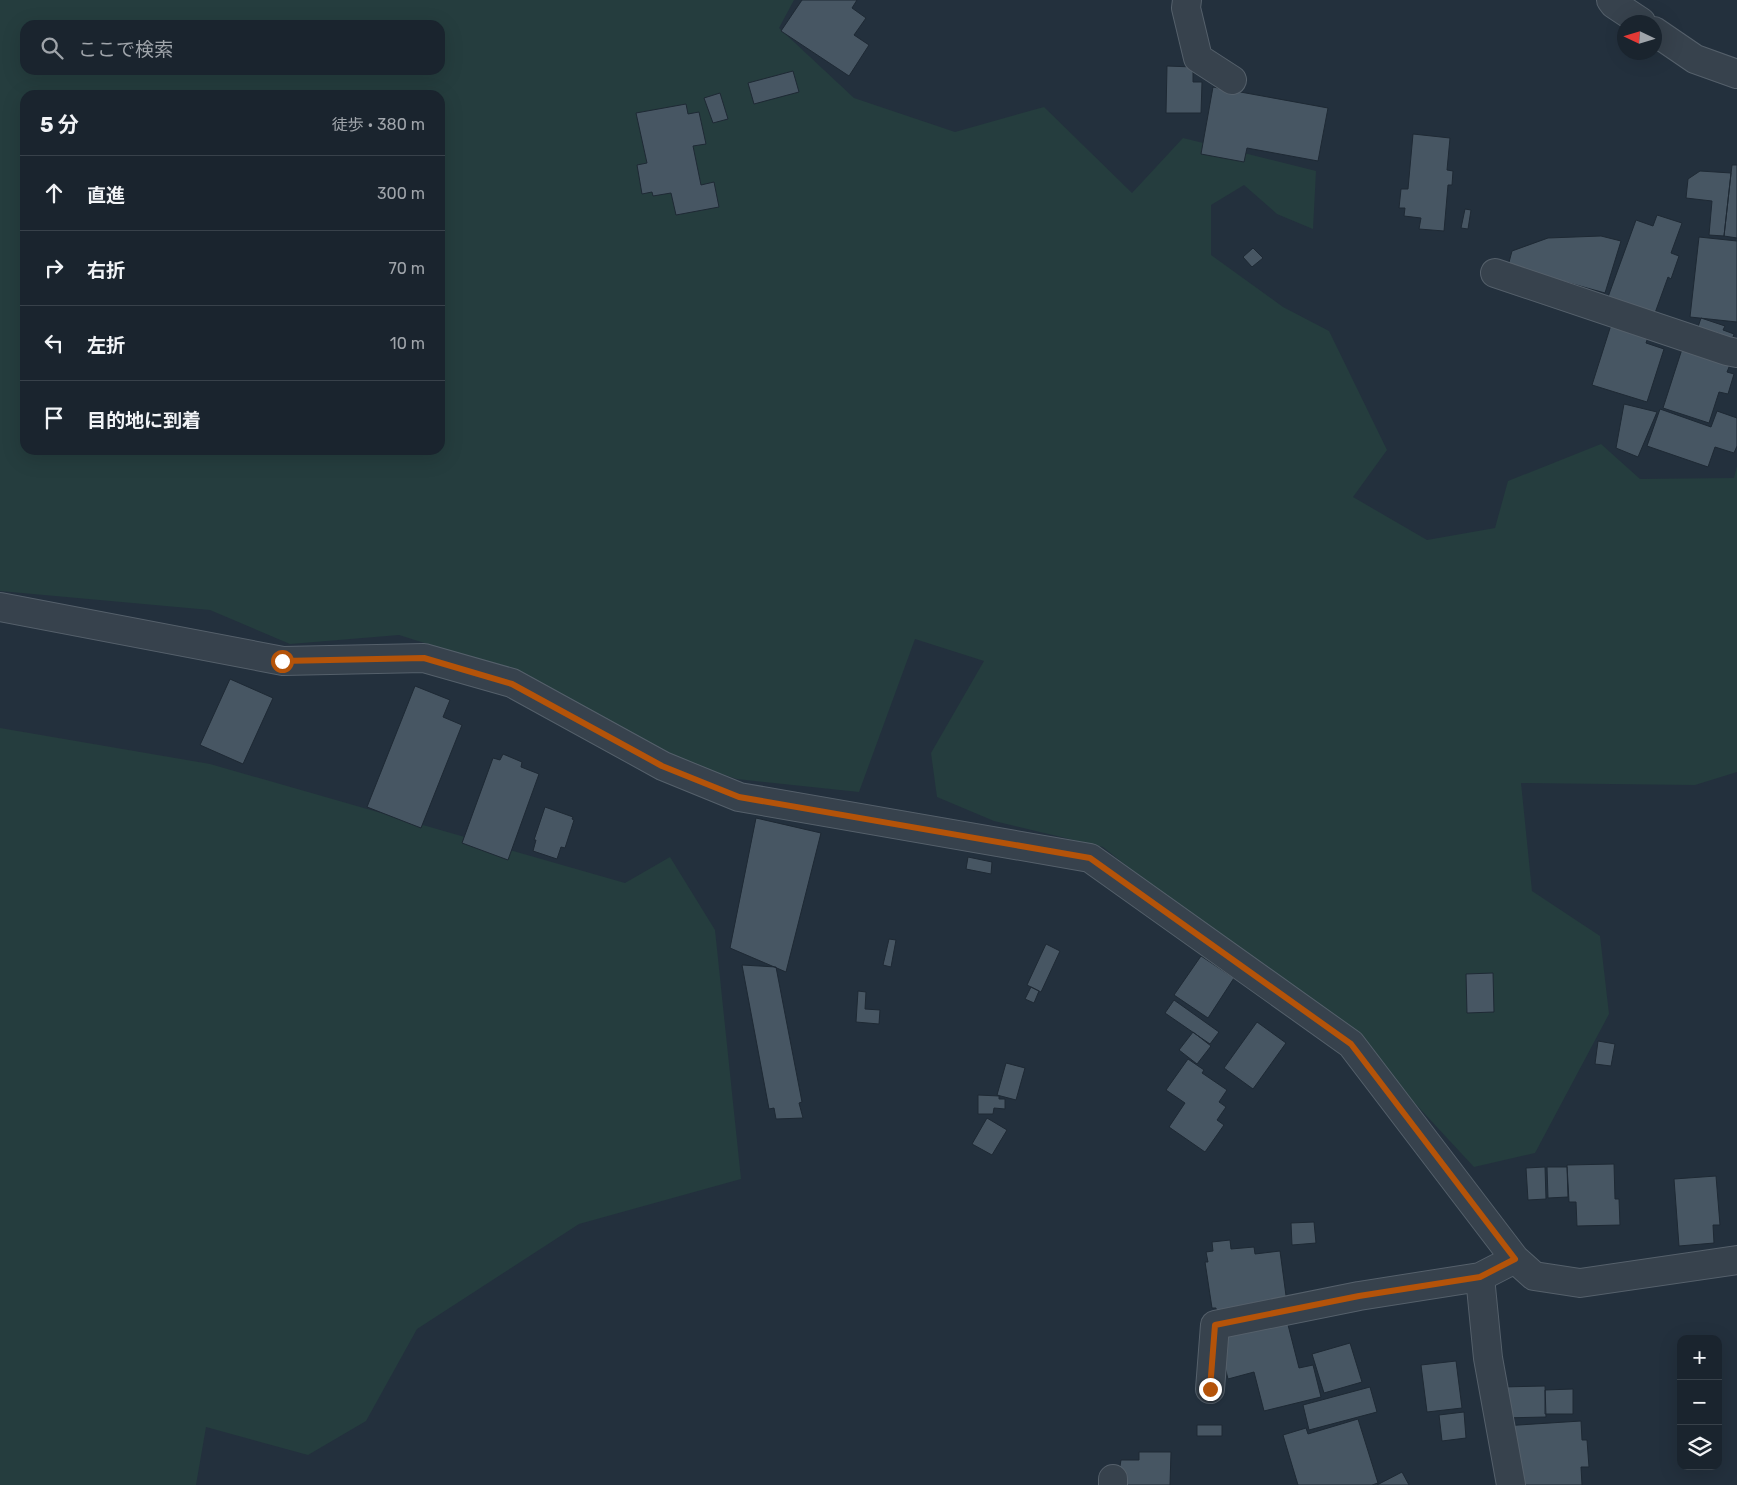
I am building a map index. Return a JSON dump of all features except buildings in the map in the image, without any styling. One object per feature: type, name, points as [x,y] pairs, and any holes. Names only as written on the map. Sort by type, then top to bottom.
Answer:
[{"type":"street","points":[[1187,0],[1186,8],[1198,58],[1232,80]]},
{"type":"street","points":[[1611,0],[1630,15]]},
{"type":"street","points":[[1662,36],[1695,59],[1737,74]]},
{"type":"street","points":[[1495,273],[1727,352],[1737,353]]},
{"type":"street","points":[[0,607],[282,661],[424,658],[512,684],[662,766],[739,797],[1090,858],[1351,1044],[1515,1259],[1534,1276],[1580,1282],[1737,1260]]},
{"type":"street","points":[[1210,1389],[1215,1325],[1359,1296],[1480,1277],[1515,1259]]},
{"type":"street","points":[[1480,1277],[1488,1358],[1511,1485]]},
{"type":"green space","points":[[0,0],[794,0],[779,28],[854,98],[955,132],[1044,107],[1132,193],[1183,138],[1316,171],[1313,229],[1277,214],[1244,185],[1211,205],[1211,255],[1283,307],[1329,331],[1387,450],[1353,497],[1427,540],[1495,528],[1508,481],[1601,444],[1640,479],[1734,478],[1737,466],[1737,772],[1695,785],[1521,783],[1532,891],[1600,936],[1609,1014],[1535,1153],[1474,1167],[1345,1028],[1184,912],[1103,847],[994,821],[937,797],[931,753],[984,661],[915,639],[859,792],[737,779],[623,742],[498,666],[399,635],[290,644],[210,610],[0,591]]},
{"type":"green space","points":[[0,728],[210,764],[625,883],[670,857],[715,930],[741,1179],[579,1224],[417,1329],[366,1421],[308,1455],[206,1427],[196,1485],[0,1485]]},
{"type":"route","points":[[282,661],[424,658],[512,684],[662,766],[739,797],[1090,858],[1351,1044],[1515,1259],[1480,1277],[1359,1296],[1215,1325],[1210,1389]]}]
